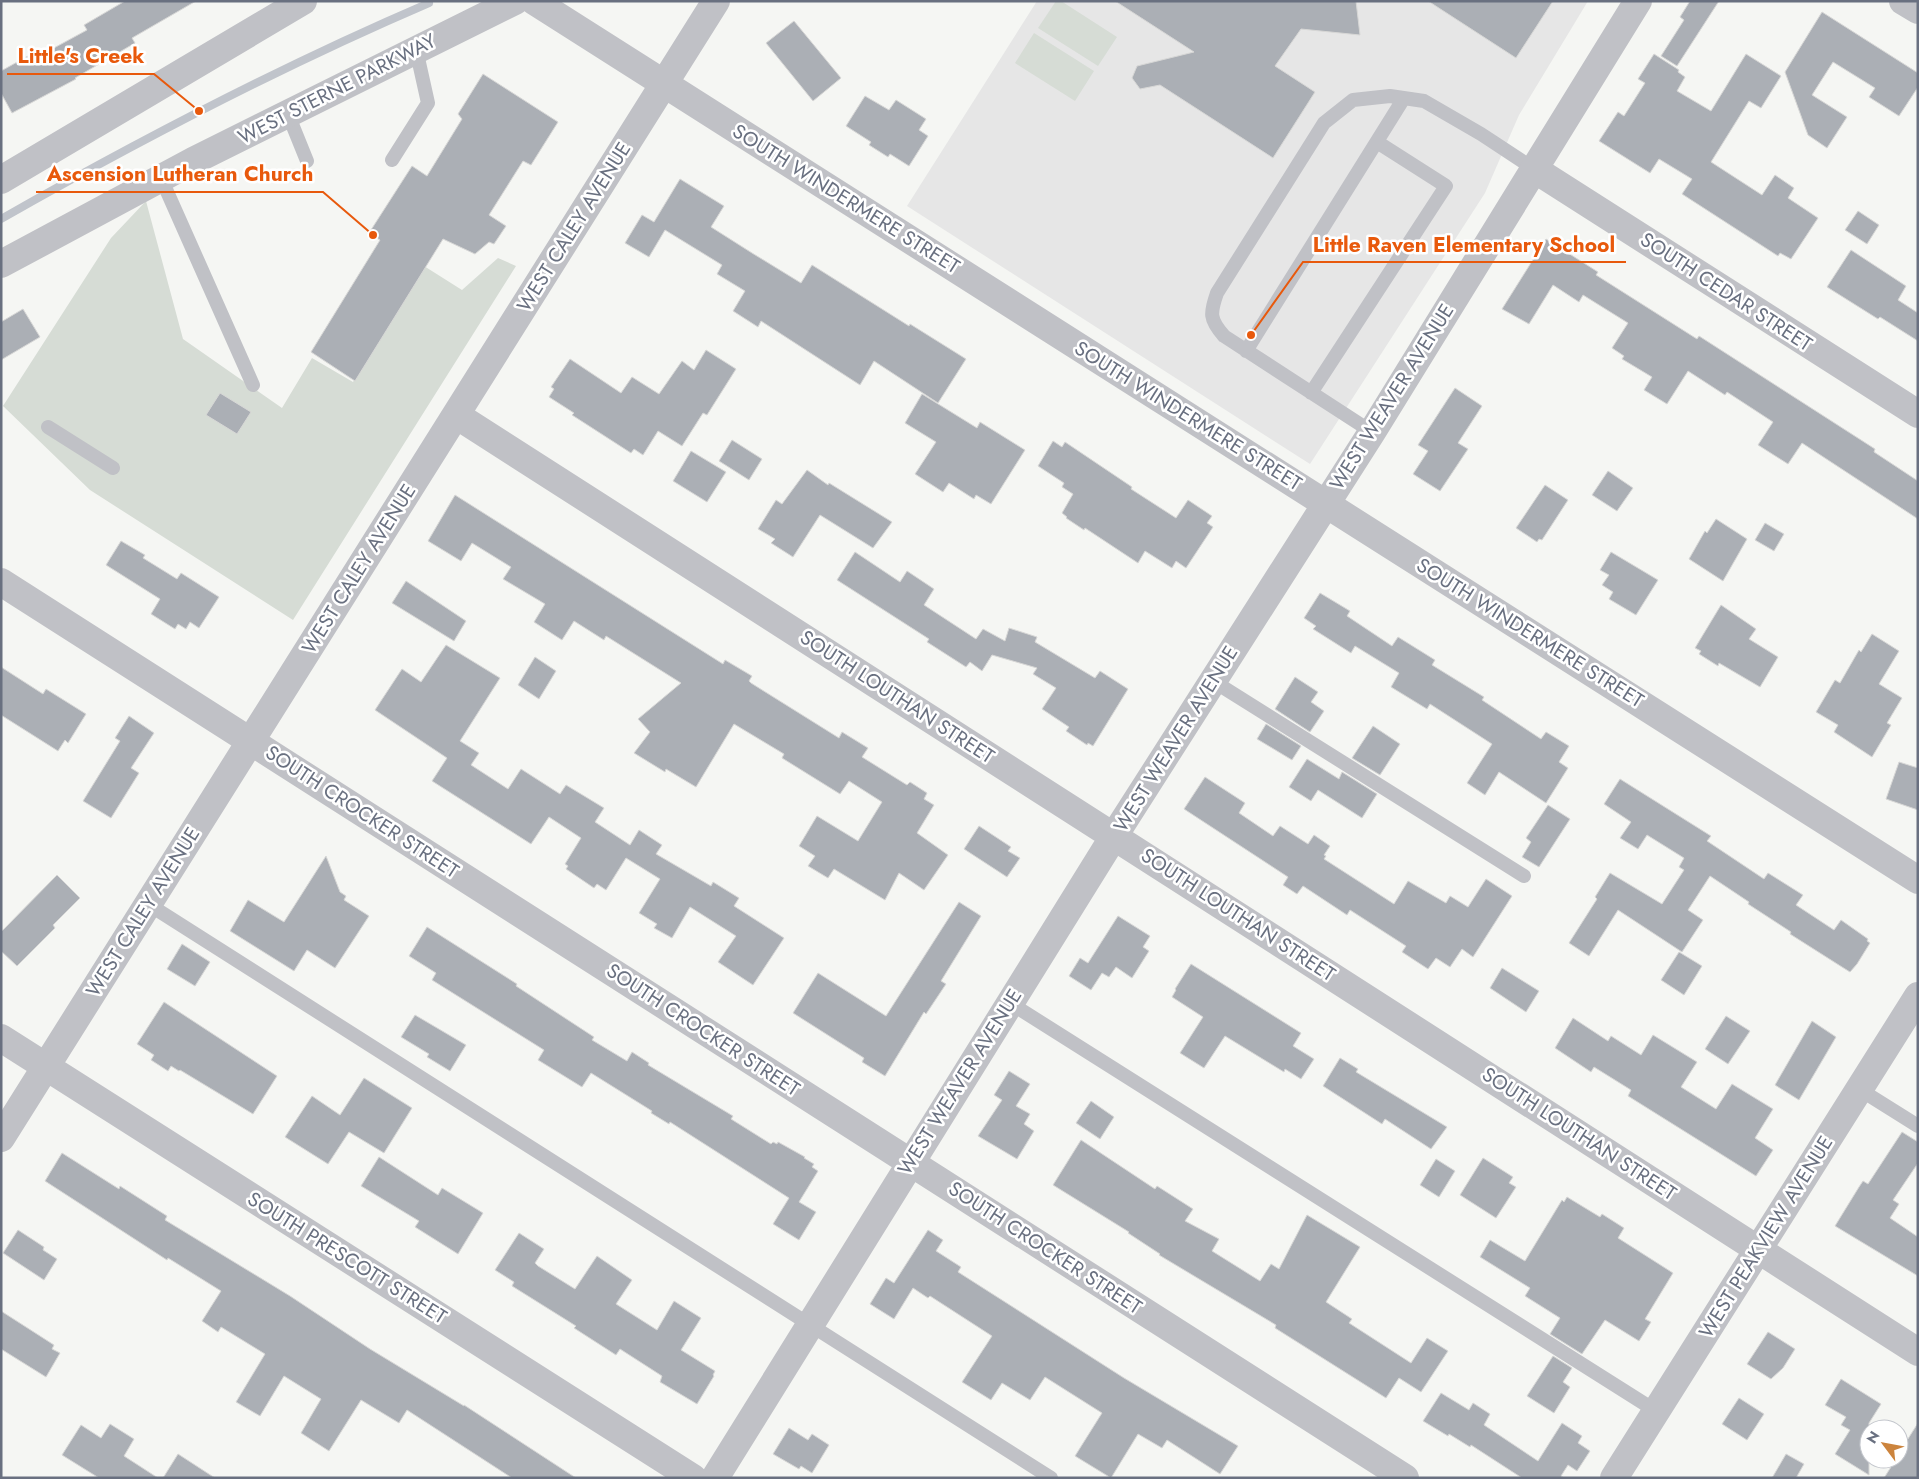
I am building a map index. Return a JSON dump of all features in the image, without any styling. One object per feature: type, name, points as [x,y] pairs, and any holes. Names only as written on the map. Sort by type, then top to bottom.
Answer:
[{"type":"street","points":[[1,180],[303,1]]},
{"type":"street","name":"WEST STERNE PARKWAY","points":[[1,264],[161,178],[515,1]]},
{"type":"street","name":"SOUTH WINDERMERE STREET","points":[[534,1],[1918,880]]},
{"type":"street","name":"WEST CALEY AVENUE","points":[[1,1138],[716,1]]},
{"type":"street","name":"WEST WEAVER AVENUE","points":[[715,1478],[1114,836],[1372,432],[1638,1]]},
{"type":"street","points":[[1903,1],[1918,10]]},
{"type":"street","name":"SOUTH CEDAR STREET","points":[[1534,169],[1918,414]]},
{"type":"street","name":"SOUTH LOUTHAN STREET","points":[[456,415],[1918,1352]]},
{"type":"street","name":"SOUTH CROCKER STREET","points":[[1,582],[1405,1478]]},
{"type":"street","name":"WEST PEAKVIEW AVENUE","points":[[1614,1478],[1918,996]]},
{"type":"street","name":"SOUTH PRESCOTT STREET","points":[[1,1038],[693,1478]]},
{"type":"lane","points":[[392,160],[428,103],[416,49]]},
{"type":"lane","points":[[1372,432],[1224,336],[1214,326],[1210,312],[1222,285],[1324,123],[1353,100],[1390,96],[1424,101],[1534,169]]},
{"type":"lane","points":[[1246,351],[1404,98]]},
{"type":"lane","points":[[288,114],[307,161]]},
{"type":"lane","points":[[1311,393],[1446,186],[1377,142]]},
{"type":"lane","points":[[161,178],[253,385]]},
{"type":"lane","points":[[48,427],[113,468]]},
{"type":"lane","points":[[1213,681],[1524,876]]},
{"type":"lane","points":[[148,904],[1051,1478]]},
{"type":"lane","points":[[1010,1003],[1656,1410]]},
{"type":"lane","points":[[1859,1089],[1918,1126]]},
{"type":"shaded area","points":[[1037,1],[1588,1],[1519,115],[1485,193],[1310,464],[907,206]]},
{"type":"shaded area","points":[[1056,1],[1061,1],[1117,37],[1098,66],[1038,28]]},
{"type":"shaded area","points":[[1034,33],[1094,71],[1075,101],[1015,63]]},
{"type":"shaded area","points":[[146,201],[183,339],[282,408],[312,358],[353,382],[424,266],[462,290],[498,258],[516,266],[293,620],[90,490],[3,406],[111,238]]},
{"type":"building","points":[[125,1],[196,1],[132,38],[135,43],[76,79],[12,113],[1,93],[1,71],[28,56],[30,61],[87,30],[84,25]]},
{"type":"building","points":[[1115,1],[1356,1],[1360,35],[1301,29],[1275,66],[1315,92],[1273,158],[1160,85],[1140,89],[1132,78],[1137,66],[1194,52]]},
{"type":"building","points":[[1428,1],[1553,1],[1516,58]]},
{"type":"building","points":[[1690,1],[1719,1],[1677,66],[1661,56],[1684,20],[1680,17]]},
{"type":"building","points":[[1822,12],[1918,73],[1918,87],[1899,116],[1869,97],[1875,88],[1833,62],[1812,95],[1847,117],[1827,148],[1808,135],[1785,72]]},
{"type":"building","points":[[794,21],[841,78],[813,101],[766,43]]},
{"type":"building","points":[[1654,54],[1679,70],[1678,72],[1685,77],[1677,91],[1711,111],[1746,54],[1781,76],[1761,108],[1749,101],[1711,162],[1762,195],[1775,175],[1794,188],[1788,198],[1818,218],[1791,259],[1780,253],[1778,256],[1682,194],[1692,179],[1659,159],[1650,173],[1599,141],[1618,112],[1624,116],[1645,83],[1638,79]]},
{"type":"building","points":[[483,74],[558,122],[531,165],[523,161],[489,215],[506,226],[494,244],[489,242],[475,254],[443,239],[355,381],[311,352],[380,240],[369,233],[412,166],[427,176],[462,119],[458,114]]},
{"type":"building","points":[[865,96],[889,110],[896,100],[926,119],[919,130],[928,136],[909,166],[890,154],[888,157],[869,145],[871,142],[846,126]]},
{"type":"building","points":[[680,179],[724,206],[711,227],[752,253],[801,283],[812,265],[909,326],[910,324],[966,359],[938,403],[874,361],[860,385],[761,321],[758,327],[733,311],[745,291],[717,274],[722,265],[665,230],[649,257],[625,243],[642,215],[654,222]]},
{"type":"building","points":[[1858,211],[1879,225],[1867,244],[1845,230]]},
{"type":"building","points":[[1546,239],[1598,272],[1596,275],[1697,339],[1699,336],[1875,449],[1874,452],[1918,481],[1918,519],[1802,443],[1788,464],[1758,445],[1773,422],[1727,392],[1725,395],[1688,371],[1667,404],[1644,390],[1652,377],[1622,359],[1624,356],[1612,348],[1628,323],[1583,295],[1579,302],[1553,285],[1529,324],[1502,309]]},
{"type":"building","points":[[1851,250],[1906,286],[1898,300],[1918,313],[1918,341],[1827,287]]},
{"type":"building","points":[[23,309],[40,337],[1,360],[1,322]]},
{"type":"building","points":[[706,350],[736,369],[707,415],[703,413],[682,446],[658,431],[643,455],[634,449],[631,453],[572,415],[574,413],[549,397],[554,389],[551,387],[570,359],[621,393],[632,377],[659,394],[682,361],[694,370]]},
{"type":"building","points":[[1455,388],[1482,406],[1458,443],[1468,449],[1440,491],[1413,474],[1428,451],[1418,445]]},
{"type":"building","points":[[220,393],[251,412],[237,434],[206,415]]},
{"type":"building","points":[[922,394],[977,428],[980,422],[1025,450],[991,504],[976,495],[974,499],[949,483],[943,492],[915,474],[936,442],[905,423]]},
{"type":"building","points":[[732,440],[762,459],[749,480],[719,461]]},
{"type":"building","points":[[1053,441],[1062,447],[1065,442],[1176,518],[1188,500],[1212,516],[1207,523],[1213,527],[1186,568],[1176,561],[1172,568],[1145,551],[1138,563],[1085,528],[1084,530],[1066,518],[1062,513],[1073,494],[1062,487],[1064,483],[1038,466]]},
{"type":"building","points":[[691,451],[726,472],[707,502],[673,481]]},
{"type":"building","points":[[807,470],[828,485],[829,483],[892,522],[873,548],[820,515],[793,557],[771,543],[775,539],[758,529],[776,500],[782,504]]},
{"type":"building","points":[[1608,471],[1633,488],[1617,511],[1592,495]]},
{"type":"building","points":[[1545,485],[1568,500],[1542,540],[1539,539],[1537,542],[1516,528]]},
{"type":"building","points":[[455,495],[723,664],[725,660],[752,676],[749,681],[751,683],[839,738],[842,732],[868,748],[862,757],[907,785],[910,782],[927,793],[924,799],[934,805],[917,833],[948,855],[924,890],[899,873],[885,900],[834,869],[828,878],[808,866],[815,856],[799,846],[817,816],[858,841],[882,802],[849,781],[840,794],[782,758],[784,754],[734,724],[696,787],[666,769],[665,772],[634,753],[650,732],[638,719],[681,683],[606,636],[604,640],[574,621],[562,640],[534,622],[545,604],[503,579],[511,567],[472,543],[461,561],[428,541]]},
{"type":"building","points":[[1716,519],[1747,539],[1723,581],[1689,559],[1705,531],[1707,533]]},
{"type":"building","points":[[1765,523],[1784,534],[1774,551],[1755,540]]},
{"type":"building","points":[[121,541],[145,555],[143,558],[177,579],[181,573],[219,597],[199,628],[190,622],[186,629],[178,624],[175,629],[151,614],[160,599],[106,565]]},
{"type":"building","points":[[855,552],[900,582],[907,571],[934,589],[924,605],[976,639],[983,629],[1005,641],[1009,628],[1037,637],[1035,642],[1095,678],[1100,671],[1128,689],[1093,746],[1088,743],[1087,745],[1066,731],[1069,727],[1042,709],[1056,688],[1033,674],[1037,668],[992,655],[982,671],[970,662],[966,667],[927,642],[929,639],[837,580]]},
{"type":"building","points":[[1611,552],[1658,580],[1636,615],[1609,599],[1613,592],[1602,585],[1609,575],[1600,570]]},
{"type":"building","points":[[406,581],[466,621],[454,641],[392,603]]},
{"type":"building","points":[[1320,593],[1350,611],[1347,616],[1392,646],[1398,637],[1435,660],[1432,665],[1484,697],[1482,700],[1541,739],[1546,732],[1569,746],[1559,762],[1568,768],[1546,803],[1499,772],[1485,795],[1467,783],[1492,744],[1430,704],[1427,709],[1391,687],[1399,673],[1355,646],[1351,653],[1313,629],[1316,626],[1304,618]]},
{"type":"building","points":[[1721,605],[1756,629],[1749,639],[1778,657],[1760,687],[1719,663],[1718,666],[1699,654],[1701,651],[1695,648]]},
{"type":"building","points":[[1872,634],[1899,651],[1879,684],[1902,698],[1887,723],[1891,725],[1872,757],[1834,732],[1838,725],[1816,712],[1835,680],[1840,683],[1859,650],[1861,652]]},
{"type":"building","points":[[446,645],[500,678],[460,741],[479,753],[471,765],[508,789],[521,769],[560,794],[566,785],[604,808],[595,822],[630,845],[639,830],[662,845],[656,854],[711,886],[713,882],[739,898],[734,906],[784,938],[753,985],[718,962],[736,936],[690,907],[672,938],[654,928],[657,924],[639,913],[660,879],[626,858],[606,890],[597,884],[594,888],[566,869],[568,866],[565,864],[581,838],[549,817],[531,844],[432,781],[447,758],[375,710],[402,669],[421,682]]},
{"type":"building","points":[[535,657],[556,671],[539,699],[518,685]]},
{"type":"building","points":[[1,667],[43,694],[46,689],[86,714],[68,743],[65,740],[58,751],[1,715]]},
{"type":"building","points":[[1295,677],[1318,692],[1311,702],[1324,711],[1310,732],[1275,709]]},
{"type":"building","points":[[129,716],[154,733],[131,768],[139,773],[111,818],[83,801],[120,741],[115,738]]},
{"type":"building","points":[[1266,724],[1301,746],[1292,760],[1257,739]]},
{"type":"building","points":[[1373,726],[1400,744],[1380,775],[1352,758]]},
{"type":"building","points":[[1307,759],[1339,779],[1342,772],[1377,794],[1362,818],[1318,790],[1311,801],[1289,787]]},
{"type":"building","points":[[1899,762],[1918,768],[1918,810],[1886,799]]},
{"type":"building","points":[[1205,777],[1245,803],[1239,813],[1273,836],[1280,826],[1308,844],[1314,835],[1330,846],[1324,855],[1326,856],[1324,859],[1394,904],[1408,881],[1446,903],[1450,896],[1468,907],[1486,879],[1512,896],[1473,957],[1462,949],[1450,967],[1436,958],[1428,969],[1402,952],[1406,946],[1350,910],[1347,915],[1303,886],[1297,894],[1283,885],[1288,877],[1184,809]]},
{"type":"building","points":[[1620,779],[1711,836],[1707,841],[1764,879],[1768,873],[1803,895],[1796,905],[1834,930],[1841,920],[1868,939],[1867,941],[1870,943],[1857,964],[1850,972],[1790,934],[1791,932],[1710,876],[1688,910],[1703,920],[1682,952],[1618,910],[1589,956],[1569,943],[1597,899],[1595,897],[1610,873],[1662,904],[1684,870],[1679,867],[1684,858],[1647,835],[1638,849],[1620,838],[1631,822],[1604,804]]},
{"type":"building","points":[[1548,805],[1570,819],[1539,867],[1522,857],[1531,842],[1526,838]]},
{"type":"building","points":[[979,826],[1011,847],[1008,851],[1020,858],[1007,877],[964,849]]},
{"type":"building","points":[[326,856],[340,892],[346,896],[344,900],[369,916],[335,968],[307,950],[294,971],[230,931],[248,900],[284,922]]},
{"type":"building","points":[[57,875],[80,898],[53,925],[55,928],[17,966],[1,951],[1,932]]},
{"type":"building","points":[[959,902],[981,916],[941,981],[946,984],[926,1014],[924,1012],[885,1076],[862,1062],[864,1058],[793,1013],[818,973],[886,1016]]},
{"type":"building","points":[[1118,916],[1150,936],[1143,947],[1149,951],[1132,978],[1116,967],[1109,977],[1102,973],[1091,990],[1069,976],[1080,958],[1088,963]]},
{"type":"building","points":[[427,927],[517,984],[516,986],[594,1037],[592,1040],[627,1061],[632,1052],[649,1063],[648,1065],[733,1116],[731,1119],[771,1144],[773,1142],[777,1144],[778,1142],[814,1164],[812,1167],[818,1171],[799,1202],[816,1212],[799,1240],[773,1224],[789,1198],[670,1122],[669,1124],[651,1113],[652,1111],[591,1073],[582,1087],[538,1060],[544,1050],[432,980],[436,973],[409,956]]},
{"type":"building","points":[[182,944],[210,962],[195,986],[167,969]]},
{"type":"building","points":[[1679,952],[1702,966],[1684,995],[1661,980]]},
{"type":"building","points":[[1191,964],[1301,1033],[1293,1046],[1314,1059],[1301,1079],[1285,1069],[1284,1072],[1225,1036],[1204,1068],[1180,1053],[1203,1017],[1172,997]]},
{"type":"building","points":[[1502,968],[1539,991],[1526,1012],[1490,988]]},
{"type":"building","points":[[164,1002],[277,1076],[253,1114],[180,1070],[171,1066],[168,1071],[151,1060],[154,1055],[137,1044]]},
{"type":"building","points":[[415,1015],[466,1045],[450,1071],[427,1057],[429,1054],[401,1037]]},
{"type":"building","points":[[1726,1016],[1750,1031],[1728,1064],[1705,1049]]},
{"type":"building","points":[[1573,1018],[1608,1041],[1611,1036],[1641,1055],[1653,1035],[1697,1062],[1681,1087],[1716,1109],[1732,1084],[1773,1109],[1755,1138],[1773,1150],[1756,1176],[1628,1096],[1631,1090],[1594,1067],[1591,1072],[1555,1048]]},
{"type":"building","points":[[1812,1021],[1836,1037],[1799,1100],[1775,1085]]},
{"type":"building","points":[[1340,1058],[1358,1069],[1356,1072],[1447,1127],[1431,1149],[1385,1119],[1382,1124],[1323,1086]]},
{"type":"building","points":[[1009,1071],[1030,1084],[1016,1106],[1030,1114],[1024,1124],[1034,1131],[1017,1159],[978,1136],[1002,1100],[994,1095]]},
{"type":"building","points":[[364,1078],[412,1108],[384,1153],[349,1132],[328,1164],[285,1137],[312,1096],[340,1115]]},
{"type":"building","points":[[1091,1101],[1114,1117],[1100,1139],[1076,1123]]},
{"type":"building","points":[[1902,1132],[1918,1142],[1918,1163],[1893,1200],[1899,1204],[1890,1218],[1918,1237],[1918,1276],[1835,1226],[1863,1181],[1868,1184]]},
{"type":"building","points":[[1081,1140],[1155,1189],[1157,1186],[1193,1209],[1185,1221],[1219,1239],[1212,1251],[1260,1281],[1271,1264],[1279,1269],[1307,1215],[1360,1247],[1326,1302],[1352,1319],[1349,1323],[1411,1363],[1427,1338],[1448,1351],[1421,1392],[1399,1378],[1386,1398],[1275,1328],[1276,1325],[1159,1255],[1129,1232],[1053,1185]]},
{"type":"building","points":[[62,1153],[119,1189],[120,1186],[167,1216],[165,1220],[290,1296],[370,1349],[464,1405],[576,1478],[512,1478],[407,1410],[399,1423],[361,1400],[329,1451],[301,1433],[321,1399],[284,1376],[260,1416],[236,1402],[265,1354],[221,1327],[218,1332],[202,1321],[221,1291],[168,1258],[167,1260],[45,1181]]},
{"type":"building","points":[[379,1157],[438,1195],[442,1188],[483,1213],[458,1254],[415,1227],[419,1221],[361,1186]]},
{"type":"building","points":[[1483,1158],[1513,1177],[1509,1183],[1516,1187],[1496,1218],[1460,1195]]},
{"type":"building","points":[[1436,1159],[1455,1171],[1439,1197],[1420,1185]]},
{"type":"building","points":[[1567,1197],[1600,1217],[1602,1214],[1624,1228],[1618,1238],[1673,1273],[1645,1319],[1651,1322],[1639,1341],[1605,1320],[1582,1354],[1550,1334],[1560,1318],[1525,1296],[1530,1288],[1480,1257],[1490,1240],[1525,1261],[1562,1200],[1564,1202]]},
{"type":"building","points":[[18,1230],[44,1247],[43,1250],[57,1259],[44,1280],[3,1253]]},
{"type":"building","points":[[928,1230],[943,1240],[936,1251],[961,1267],[958,1272],[1124,1378],[1238,1446],[1220,1474],[1167,1440],[1162,1448],[1138,1434],[1111,1478],[1075,1456],[1102,1413],[1045,1377],[1030,1400],[1002,1383],[991,1400],[962,1382],[992,1336],[930,1296],[928,1298],[913,1288],[894,1319],[870,1304],[886,1278],[894,1283]]},
{"type":"building","points":[[519,1233],[544,1249],[535,1263],[538,1266],[575,1289],[597,1256],[632,1280],[616,1304],[657,1330],[674,1301],[701,1318],[681,1350],[715,1371],[714,1376],[697,1404],[660,1382],[662,1376],[620,1349],[616,1355],[574,1328],[576,1326],[512,1286],[514,1282],[495,1270]]},
{"type":"building","points":[[1,1311],[54,1345],[52,1349],[60,1353],[46,1377],[1,1349]]},
{"type":"building","points":[[1768,1332],[1795,1349],[1783,1368],[1771,1379],[1747,1364]]},
{"type":"building","points":[[1553,1356],[1572,1368],[1563,1382],[1570,1387],[1554,1413],[1527,1396]]},
{"type":"building","points":[[1841,1379],[1881,1404],[1872,1419],[1859,1419],[1859,1469],[1835,1454],[1850,1430],[1841,1425],[1846,1417],[1825,1405]]},
{"type":"building","points":[[1441,1393],[1469,1410],[1473,1403],[1490,1414],[1484,1425],[1538,1461],[1562,1423],[1582,1436],[1578,1443],[1590,1451],[1577,1471],[1568,1465],[1561,1476],[1564,1478],[1522,1478],[1471,1445],[1470,1447],[1449,1434],[1448,1436],[1423,1421]]},
{"type":"building","points":[[1739,1398],[1764,1414],[1747,1440],[1722,1424]]},
{"type":"building","points":[[1918,1423],[1918,1478],[1884,1478],[1890,1469],[1909,1469],[1909,1437]]},
{"type":"building","points":[[110,1424],[134,1439],[124,1456],[158,1478],[99,1478],[62,1455],[81,1425],[101,1438]]},
{"type":"building","points":[[789,1428],[808,1440],[812,1434],[829,1445],[812,1473],[801,1466],[799,1469],[773,1454]]},
{"type":"building","points":[[178,1454],[215,1478],[163,1478]]},
{"type":"building","points":[[1786,1454],[1804,1464],[1796,1478],[1772,1478]]},
{"type":"building","points":[[1859,1469],[1869,1469],[1869,1475]]},
{"type":"waterway","points":[[1,219],[212,105],[320,52],[429,3]]},
{"type":"place","name":"Little's Creek","points":[[199,111]]},
{"type":"place","name":"Ascension Lutheran Church","points":[[373,235]]},
{"type":"place","name":"Little Raven Elementary School","points":[[1251,335]]}]
